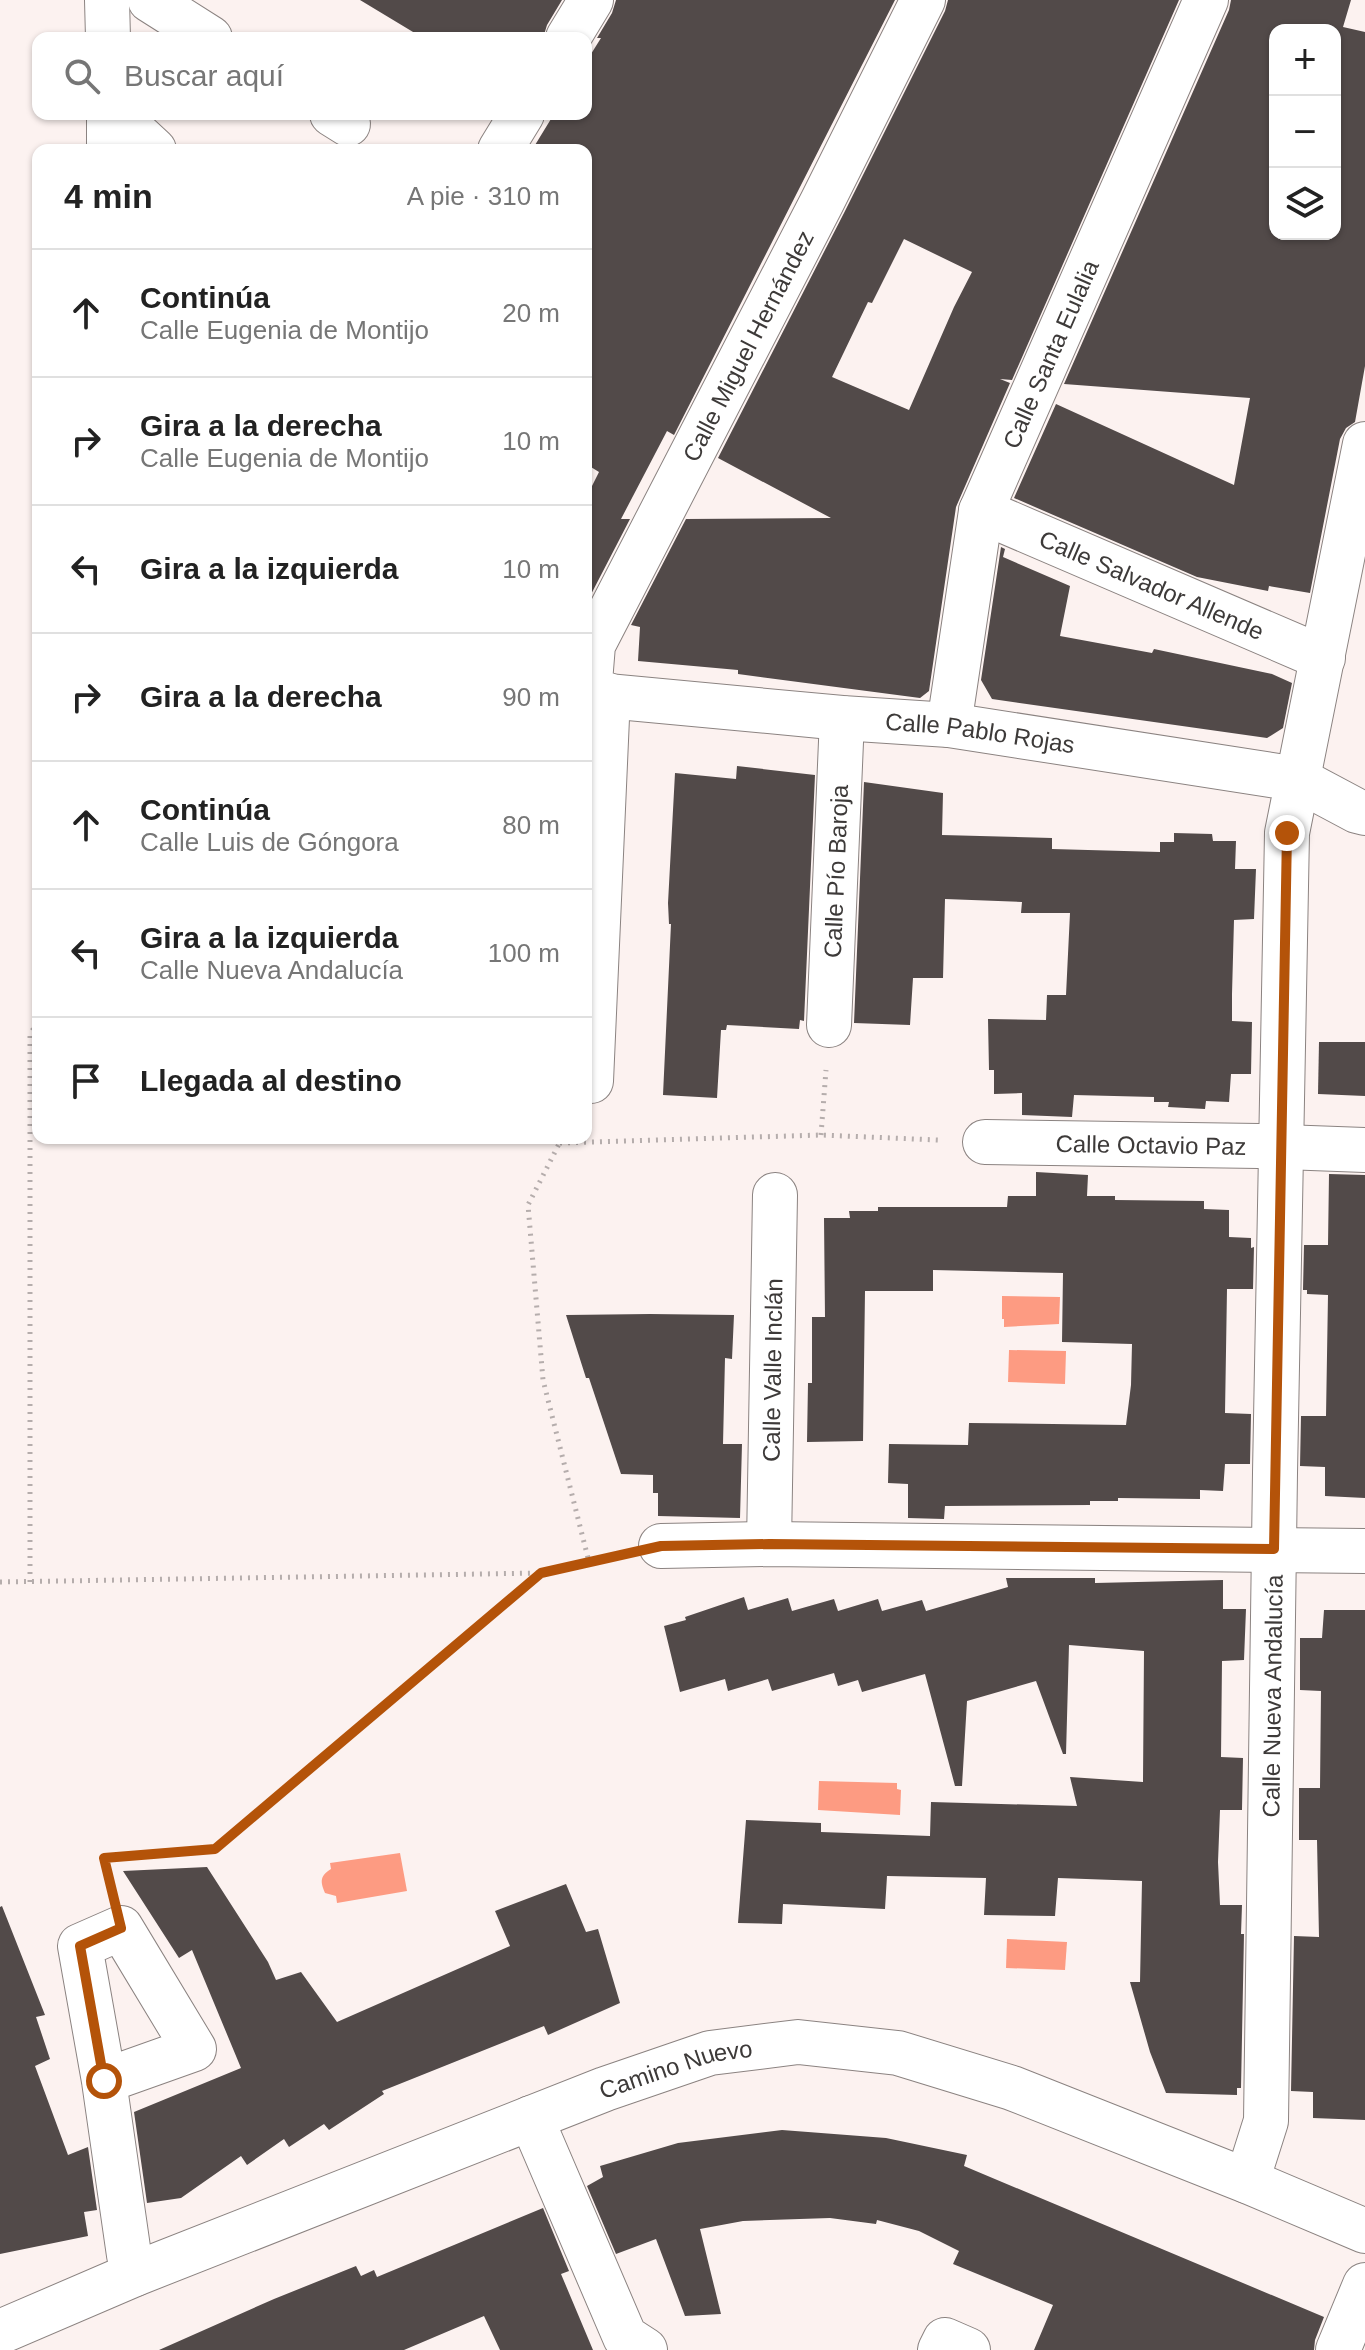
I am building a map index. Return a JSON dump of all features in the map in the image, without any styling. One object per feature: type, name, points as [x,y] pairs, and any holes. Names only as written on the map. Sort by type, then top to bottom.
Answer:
[{"type":"street","points":[[107,0],[108,32]]},
{"type":"street","points":[[150,0],[201,32]]},
{"type":"street","points":[[572,32],[591,0]]},
{"type":"street","name":"Calle Miguel Hernández","points":[[592,952],[593,645],[923,0]]},
{"type":"street","name":"Calle Santa Eulalia","points":[[949,725],[981,511],[1206,0]]},
{"type":"street","points":[[504,144],[518,120]]},
{"type":"street","points":[[109,132],[140,137],[148,144]]},
{"type":"street","name":"Calle Nueva Andalucía","points":[[1247,2181],[1266,2121],[1287,833],[1365,444]]},
{"type":"street","name":"Calle Salvador Allende","points":[[981,511],[1323,658]]},
{"type":"street","name":"Calle Pablo Rojas","points":[[594,694],[949,725],[1297,779],[1365,813]]},
{"type":"street","name":"Calle Pío Baroja","points":[[829,1025],[842,718]]},
{"type":"street","name":"Calle Octavio Paz","points":[[985,1142],[1365,1150]]},
{"type":"street","name":"Calle Valle Inclán","points":[[769,1544],[775,1195]]},
{"type":"street","points":[[661,1546],[769,1544],[1365,1551]]},
{"type":"street","points":[[104,2081],[194,2049],[121,1928],[80,1946],[104,2081],[129,2255],[135,2274]]},
{"type":"street","name":"Camino Nuevo","points":[[0,2332],[135,2274],[605,2089],[710,2053],[798,2042],[898,2053],[1012,2088],[1365,2231]]},
{"type":"street","points":[[531,2118],[625,2337],[645,2350]]},
{"type":"street","points":[[1338,2350],[1365,2285]]},
{"type":"street","points":[[940,2350],[945,2340],[968,2350]]},
{"type":"path","points":[[821,1135],[829,1025]]},
{"type":"path","points":[[30,1582],[32,1031]]},
{"type":"path","points":[[592,1139],[821,1135],[985,1142]]},
{"type":"path","points":[[559,1144],[528,1205],[543,1380],[589,1562]]},
{"type":"path","points":[[0,1582],[541,1573],[661,1546]]},
{"type":"path","points":[[121,1928],[104,1858],[215,1849],[541,1573]]},
{"type":"shaded area","points":[[1002,1296],[1060,1297],[1059,1324],[1004,1327]]},
{"type":"shaded area","points":[[1009,1350],[1066,1351],[1065,1384],[1008,1382]]},
{"type":"shaded area","points":[[819,1781],[897,1783],[897,1789],[901,1790],[900,1815],[818,1810]]},
{"type":"shaded area","points":[[400,1853],[407,1891],[337,1903],[336,1896],[325,1893],[322,1879],[331,1869],[330,1863]]},
{"type":"shaded area","points":[[1007,1939],[1067,1942],[1065,1970],[1006,1968]]},
{"type":"building","points":[[360,0],[562,0],[545,32],[413,32]]},
{"type":"building","points":[[616,0],[895,0],[674,435],[667,431],[621,519],[630,519],[592,592],[592,486],[599,472],[592,468],[592,144],[536,144],[550,120],[592,120],[592,52]]},
{"type":"building","points":[[948,0],[1179,0],[1012,380],[1000,379],[1010,383],[956,507],[929,691],[920,698],[738,674],[738,670],[638,661],[640,627],[631,625],[686,519],[831,518],[718,458]],"holes":[[[904,239],[972,272],[909,410],[832,377],[868,302],[872,303]]]},
{"type":"building","points":[[1231,0],[1351,0],[1343,27],[1365,32],[1365,366],[1355,422],[1346,428],[1340,439],[1310,593],[1269,586],[1268,591],[1197,577],[1014,498],[1056,404],[1234,485],[1250,398],[1064,384]]},
{"type":"building","points":[[1001,547],[1005,549],[1003,557],[1070,586],[1060,636],[1152,653],[1154,649],[1272,674],[1292,683],[1283,728],[1267,738],[992,699],[981,680]]},
{"type":"building","points":[[737,766],[815,775],[804,1021],[800,1020],[799,1029],[727,1025],[726,1030],[721,1030],[717,1098],[663,1095],[675,773],[736,779]]},
{"type":"building","points":[[864,782],[943,793],[942,835],[1052,838],[1052,849],[1160,852],[1160,842],[1174,842],[1174,833],[1212,834],[1213,841],[1236,841],[1235,869],[1256,869],[1254,919],[1234,920],[1232,994],[1232,1021],[1252,1022],[1251,1074],[1231,1074],[1229,1102],[1206,1101],[1205,1109],[1168,1107],[1169,1102],[1154,1102],[1154,1097],[1074,1095],[1072,1117],[1022,1115],[1022,1093],[994,1094],[994,1070],[989,1070],[988,1019],[1046,1020],[1047,995],[1066,995],[1070,913],[1021,913],[1022,902],[945,899],[943,978],[913,978],[910,1025],[854,1023]]},
{"type":"building","points":[[1319,1042],[1365,1042],[1365,1096],[1318,1094]]},
{"type":"building","points":[[1036,1172],[1088,1175],[1087,1196],[1115,1196],[1115,1200],[1204,1201],[1204,1209],[1229,1210],[1229,1237],[1251,1238],[1251,1248],[1254,1247],[1253,1289],[1227,1289],[1225,1413],[1251,1414],[1250,1464],[1225,1464],[1223,1491],[1200,1490],[1200,1499],[1118,1498],[1118,1501],[1090,1501],[1090,1505],[945,1506],[944,1519],[908,1518],[908,1484],[888,1483],[889,1444],[968,1445],[969,1423],[1126,1425],[1132,1344],[1062,1342],[1063,1273],[933,1270],[933,1291],[865,1291],[863,1441],[807,1442],[808,1383],[812,1383],[812,1317],[825,1317],[824,1218],[850,1218],[849,1211],[878,1211],[878,1207],[1007,1207],[1008,1196],[1036,1196]]},
{"type":"building","points":[[1329,1174],[1365,1175],[1365,1498],[1325,1496],[1325,1467],[1300,1466],[1301,1416],[1326,1416],[1328,1295],[1307,1294],[1307,1290],[1303,1290],[1304,1245],[1328,1245]]},
{"type":"building","points":[[566,1315],[734,1315],[732,1359],[725,1358],[723,1444],[742,1444],[740,1518],[658,1516],[658,1493],[653,1493],[653,1475],[621,1474]]},
{"type":"building","points":[[1006,1578],[1095,1578],[1095,1583],[1223,1580],[1223,1609],[1246,1609],[1244,1660],[1222,1661],[1221,1757],[1243,1758],[1242,1810],[1220,1810],[1218,1862],[1220,1905],[1242,1905],[1241,2088],[1237,2088],[1237,2095],[1166,2093],[1150,2052],[1130,1982],[1140,1982],[1142,1881],[1058,1878],[1055,1916],[984,1915],[986,1878],[887,1876],[885,1909],[783,1904],[782,1924],[738,1923],[746,1820],[821,1823],[821,1832],[930,1836],[931,1802],[1077,1806],[1070,1777],[1143,1782],[1144,1651],[1069,1645],[1066,1754],[1063,1754],[1036,1681],[967,1701],[962,1786],[955,1786],[925,1674],[862,1692],[858,1680],[838,1686],[834,1673],[772,1691],[768,1679],[728,1691],[725,1679],[680,1692],[664,1626],[744,1597],[748,1610],[788,1598],[792,1611],[834,1599],[838,1611],[878,1599],[882,1611],[922,1600],[926,1611],[1008,1587]]},
{"type":"building","points":[[1324,1610],[1365,1610],[1365,2120],[1313,2118],[1313,2092],[1291,2091],[1294,1936],[1319,1937],[1317,1840],[1299,1840],[1299,1788],[1320,1788],[1321,1691],[1300,1690],[1300,1638],[1322,1638]]},
{"type":"building","points":[[207,1867],[268,1962],[276,1980],[301,1972],[337,2022],[510,1946],[495,1911],[566,1884],[586,1932],[598,1929],[620,2003],[548,2035],[544,2026],[382,2091],[384,2094],[329,2130],[324,2124],[289,2147],[284,2139],[247,2165],[241,2156],[181,2198],[147,2203],[134,2112],[241,2068],[192,1950],[179,1958],[123,1871]]},
{"type":"building","points":[[0,1907],[45,2015],[36,2017],[50,2059],[35,2066],[68,2155],[88,2147],[97,2210],[84,2212],[88,2236],[0,2254]]},
{"type":"building","points":[[782,2130],[886,2138],[967,2155],[964,2166],[1324,2317],[1314,2350],[1034,2350],[1053,2305],[953,2264],[959,2251],[919,2231],[877,2220],[876,2224],[830,2218],[743,2221],[700,2229],[721,2314],[685,2316],[656,2239],[616,2254],[587,2186],[603,2177],[600,2166],[678,2143]]},
{"type":"building","points":[[543,2208],[569,2271],[561,2274],[593,2350],[500,2350],[484,2316],[404,2350],[159,2350],[356,2266],[361,2276],[374,2270],[377,2277]]},
{"type":"route","points":[[104,2081],[80,1946],[121,1928],[104,1858],[215,1849],[541,1573],[661,1546],[769,1544],[1274,1549],[1287,833]]}]
